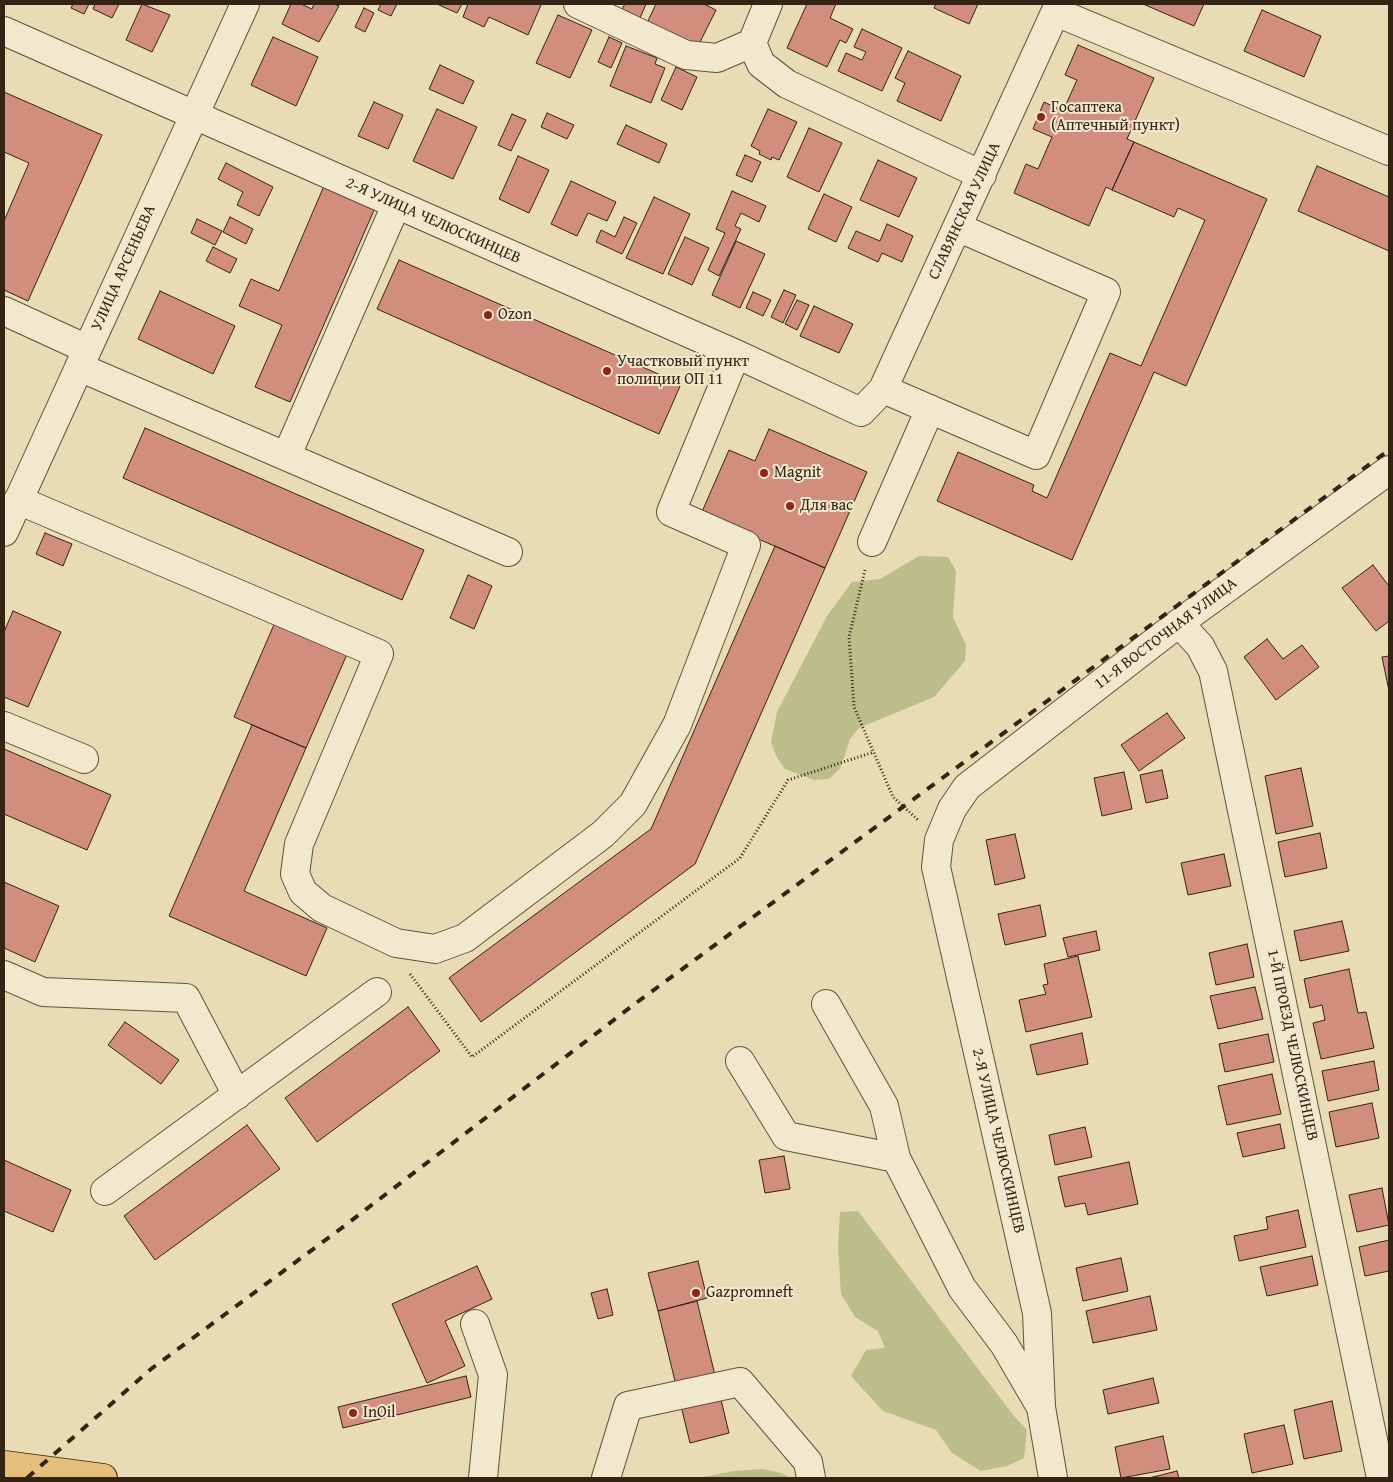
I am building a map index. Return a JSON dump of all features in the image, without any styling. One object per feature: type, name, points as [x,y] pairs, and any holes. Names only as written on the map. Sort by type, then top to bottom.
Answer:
[{"type":"main road","points":[[4,1465],[103,1478]]},
{"type":"street","name":"УЛИЦА АРСЕНЬЕВА","points":[[4,532],[245,4]]},
{"type":"street","points":[[578,4],[686,55],[717,58],[752,44]]},
{"type":"street","points":[[768,4],[752,44],[761,64],[787,84],[982,175]]},
{"type":"street","points":[[1057,8],[1389,151]]},
{"type":"street","name":"СЛАВЯНСКАЯ УЛИЦА","points":[[861,412],[883,389],[1057,8]]},
{"type":"street","name":"2-Я УЛИЦА ЧЕЛЮСКИНЦЕВ","points":[[4,31],[736,354],[861,412]]},
{"type":"street","points":[[287,455],[396,205]]},
{"type":"street","points":[[883,389],[1036,456],[1106,292],[957,227]]},
{"type":"street","points":[[4,310],[83,358],[287,455],[508,552]]},
{"type":"street","points":[[18,500],[379,654],[299,844],[295,874],[303,892],[322,908],[396,943],[435,949],[465,938],[603,834],[633,804],[677,725],[746,545],[671,512],[736,354]]},
{"type":"street","points":[[872,542],[930,410]]},
{"type":"street","name":"11-Я ВОСТОЧНАЯ УЛИЦА","points":[[952,809],[966,787],[1179,623],[1389,470]]},
{"type":"street","points":[[1360,491],[1389,493]]},
{"type":"street","name":"1-Й ПРОЕЗД ЧЕЛЮСКИНЦЕВ","points":[[1179,623],[1200,646],[1213,671],[1381,1478]]},
{"type":"street","points":[[4,726],[84,759]]},
{"type":"street","name":"2-Я УЛИЦА ЧЕЛЮСКИНЦЕВ","points":[[952,809],[939,840],[936,867],[1038,1313],[1041,1407],[1053,1478]]},
{"type":"street","points":[[4,975],[43,992],[186,998],[237,1094]]},
{"type":"street","points":[[105,1191],[377,992]]},
{"type":"street","points":[[826,1004],[884,1106],[896,1158],[962,1288],[1004,1344],[1041,1407]]},
{"type":"street","points":[[740,1061],[786,1136],[896,1158]]},
{"type":"street","points":[[475,1324],[493,1375],[483,1478]]},
{"type":"street","points":[[606,1478],[628,1406],[740,1382],[808,1462],[811,1478]]},
{"type":"path","points":[[872,542],[849,637],[854,707],[893,797],[939,840]]},
{"type":"path","points":[[377,992],[406,969],[472,1057],[740,858],[788,780],[874,752]]},
{"type":"green space","points":[[919,556],[948,557],[956,571],[953,617],[966,645],[965,661],[934,697],[859,728],[850,739],[840,769],[829,779],[814,780],[785,769],[776,756],[771,742],[777,712],[827,616],[852,582],[880,579]]},
{"type":"green space","points":[[858,1211],[1014,1416],[1027,1430],[1024,1458],[1007,1466],[981,1471],[952,1453],[936,1430],[883,1411],[851,1376],[866,1350],[885,1348],[878,1331],[855,1317],[841,1294],[838,1246],[840,1212]]},
{"type":"green space","points":[[763,1469],[781,1473],[791,1478],[698,1478],[734,1471]]},
{"type":"building","points":[[73,4],[89,4],[84,14],[71,8]]},
{"type":"building","points":[[95,4],[119,4],[112,18],[93,9]]},
{"type":"building","points":[[142,4],[170,15],[152,52],[126,40]]},
{"type":"building","points":[[291,4],[301,4],[312,9],[314,4],[334,4],[339,6],[319,42],[282,24]]},
{"type":"building","points":[[381,4],[397,4],[391,16],[378,10]]},
{"type":"building","points":[[437,4],[462,4],[457,13]]},
{"type":"building","points":[[468,4],[541,5],[528,35],[489,17],[484,27],[463,17]]},
{"type":"building","points":[[625,4],[646,4],[640,18],[622,9]]},
{"type":"building","points":[[656,4],[704,4],[716,10],[697,48],[647,23]]},
{"type":"building","points":[[807,4],[836,4],[830,18],[853,29],[846,43],[840,40],[827,67],[787,48]]},
{"type":"building","points":[[936,4],[978,4],[969,24],[934,8]]},
{"type":"building","points":[[1143,4],[1204,4],[1194,26]]},
{"type":"building","points":[[364,8],[374,13],[365,32],[355,27]]},
{"type":"building","points":[[1262,10],[1321,36],[1304,77],[1244,51]]},
{"type":"building","points":[[558,15],[592,30],[570,78],[536,63]]},
{"type":"building","points":[[862,29],[902,48],[882,91],[838,71],[846,53],[862,60],[866,52],[854,47]]},
{"type":"building","points":[[273,37],[318,57],[296,106],[251,85]]},
{"type":"building","points":[[609,37],[622,43],[611,68],[598,62]]},
{"type":"building","points":[[1078,45],[1154,78],[1127,139],[1134,142],[1112,190],[1106,187],[1089,226],[1014,193],[1026,164],[1038,169],[1052,137],[1033,129],[1044,102],[1063,111],[1077,80],[1065,75]]},
{"type":"building","points":[[626,46],[657,58],[655,64],[665,68],[651,103],[610,86]]},
{"type":"building","points":[[908,51],[961,76],[941,121],[897,101],[905,83],[895,78]]},
{"type":"building","points":[[440,65],[474,81],[463,104],[429,89]]},
{"type":"building","points":[[676,67],[697,77],[682,110],[661,100]]},
{"type":"building","points":[[4,92],[102,135],[28,301],[4,290],[4,221],[29,163],[4,152]]},
{"type":"building","points":[[374,102],[403,115],[388,149],[358,136]]},
{"type":"building","points":[[437,109],[477,127],[453,179],[413,161]]},
{"type":"building","points":[[768,109],[797,122],[779,160],[772,157],[771,160],[759,154],[760,151],[751,146]]},
{"type":"building","points":[[547,113],[574,125],[567,139],[541,127]]},
{"type":"building","points":[[512,114],[526,120],[511,151],[498,145]]},
{"type":"building","points":[[626,125],[667,144],[659,163],[617,144]]},
{"type":"building","points":[[809,128],[842,143],[819,192],[787,177]]},
{"type":"building","points":[[1134,142],[1267,199],[1186,386],[1154,372],[1072,560],[937,501],[958,452],[1034,485],[1032,491],[1047,498],[1110,353],[1141,366],[1205,220],[1178,208],[1174,217],[1112,190]]},
{"type":"building","points":[[745,155],[761,162],[752,182],[736,175]]},
{"type":"building","points":[[518,156],[549,170],[529,213],[499,199]]},
{"type":"building","points":[[878,160],[917,178],[899,217],[860,200]]},
{"type":"building","points":[[226,163],[273,187],[259,216],[237,205],[243,192],[218,179]]},
{"type":"building","points":[[1317,166],[1389,197],[1389,251],[1298,211]]},
{"type":"building","points":[[571,181],[616,202],[607,221],[588,213],[577,236],[551,224]]},
{"type":"building","points":[[324,186],[375,208],[290,402],[255,387],[282,325],[239,306],[251,279],[279,291]]},
{"type":"building","points":[[732,191],[766,206],[759,222],[741,213],[735,226],[741,229],[719,276],[708,270],[725,233],[716,229]]},
{"type":"building","points":[[824,194],[852,207],[836,242],[808,229]]},
{"type":"building","points":[[654,197],[690,214],[663,274],[626,258]]},
{"type":"building","points":[[230,217],[253,229],[246,244],[223,232]]},
{"type":"building","points":[[624,217],[637,223],[622,254],[596,242],[601,230],[615,237]]},
{"type":"building","points":[[197,219],[222,231],[215,245],[191,233]]},
{"type":"building","points":[[887,224],[913,236],[902,262],[882,253],[878,262],[848,248],[856,231],[880,241]]},
{"type":"building","points":[[685,237],[709,248],[692,285],[668,274]]},
{"type":"building","points":[[736,241],[765,254],[740,308],[712,295]]},
{"type":"building","points":[[213,247],[237,259],[230,273],[206,261]]},
{"type":"building","points":[[399,260],[681,384],[659,434],[377,309]]},
{"type":"building","points":[[784,290],[796,295],[783,323],[771,317]]},
{"type":"building","points":[[160,291],[235,326],[213,374],[138,339]]},
{"type":"building","points":[[753,292],[771,300],[763,316],[746,308]]},
{"type":"building","points":[[797,300],[809,305],[797,330],[785,324]]},
{"type":"building","points":[[814,306],[853,324],[839,353],[800,336]]},
{"type":"building","points":[[145,428],[424,550],[402,600],[123,478]]},
{"type":"building","points":[[769,429],[867,472],[825,568],[701,514],[729,450],[755,461]]},
{"type":"building","points":[[45,533],[72,544],[63,566],[36,554]]},
{"type":"building","points":[[775,546],[825,568],[695,864],[481,1022],[449,978],[651,829]]},
{"type":"building","points":[[1373,565],[1389,586],[1389,621],[1376,631],[1342,588]]},
{"type":"building","points":[[468,575],[492,586],[474,629],[450,618]]},
{"type":"building","points":[[13,611],[61,632],[28,707],[4,697],[4,632]]},
{"type":"building","points":[[276,620],[348,652],[306,748],[234,717]]},
{"type":"building","points":[[1267,639],[1283,659],[1302,645],[1319,667],[1276,700],[1244,657]]},
{"type":"building","points":[[1389,656],[1389,691],[1382,657]]},
{"type":"building","points":[[1167,713],[1185,738],[1139,771],[1121,745]]},
{"type":"building","points":[[252,725],[306,748],[244,891],[327,928],[306,976],[169,916]]},
{"type":"building","points":[[4,749],[111,795],[87,850],[4,814]]},
{"type":"building","points":[[1301,768],[1313,826],[1276,834],[1265,776]]},
{"type":"building","points":[[1162,770],[1168,798],[1146,803],[1140,775]]},
{"type":"building","points":[[1124,772],[1132,809],[1102,816],[1094,778]]},
{"type":"building","points":[[1320,833],[1327,868],[1285,877],[1278,842]]},
{"type":"building","points":[[1015,834],[1025,878],[995,885],[986,840]]},
{"type":"building","points":[[1224,854],[1231,886],[1188,895],[1181,863]]},
{"type":"building","points":[[4,882],[59,906],[35,962],[4,948]]},
{"type":"building","points":[[1040,905],[1046,936],[1005,945],[998,914]]},
{"type":"building","points":[[1342,921],[1349,951],[1300,961],[1294,931]]},
{"type":"building","points":[[1096,931],[1100,950],[1068,957],[1063,938]]},
{"type":"building","points":[[1247,944],[1254,977],[1216,985],[1209,953]]},
{"type":"building","points":[[1078,956],[1092,1017],[1026,1032],[1019,1000],[1046,994],[1043,985],[1048,984],[1044,964]]},
{"type":"building","points":[[1349,969],[1358,1013],[1366,1012],[1374,1048],[1321,1059],[1313,1023],[1325,1020],[1322,1005],[1310,1008],[1304,979]]},
{"type":"building","points":[[1255,987],[1263,1019],[1218,1029],[1210,996]]},
{"type":"building","points":[[408,1007],[440,1051],[317,1142],[285,1098]]},
{"type":"building","points":[[125,1022],[179,1060],[161,1084],[108,1045]]},
{"type":"building","points":[[1082,1033],[1088,1064],[1037,1075],[1030,1045]]},
{"type":"building","points":[[1268,1034],[1274,1062],[1225,1072],[1219,1044]]},
{"type":"building","points":[[1374,1061],[1379,1090],[1328,1101],[1322,1071]]},
{"type":"building","points":[[1272,1074],[1281,1114],[1227,1125],[1218,1086]]},
{"type":"building","points":[[1372,1103],[1379,1138],[1336,1147],[1329,1112]]},
{"type":"building","points":[[1280,1124],[1285,1148],[1243,1157],[1237,1133]]},
{"type":"building","points":[[247,1125],[280,1169],[155,1260],[124,1216]]},
{"type":"building","points":[[1085,1127],[1092,1157],[1055,1165],[1049,1135]]},
{"type":"building","points":[[784,1156],[790,1189],[765,1193],[759,1160]]},
{"type":"building","points":[[4,1160],[71,1190],[53,1232],[4,1211]]},
{"type":"building","points":[[1129,1162],[1138,1204],[1088,1215],[1085,1203],[1065,1207],[1058,1177]]},
{"type":"building","points":[[1382,1188],[1389,1225],[1357,1232],[1349,1195]]},
{"type":"building","points":[[1298,1210],[1306,1247],[1239,1261],[1234,1236],[1268,1229],[1266,1217]]},
{"type":"building","points":[[1389,1240],[1389,1271],[1365,1276],[1359,1247]]},
{"type":"building","points":[[1312,1256],[1318,1285],[1267,1296],[1260,1267]]},
{"type":"building","points":[[1121,1258],[1128,1291],[1083,1301],[1076,1268]]},
{"type":"building","points":[[698,1261],[707,1298],[658,1311],[648,1273]]},
{"type":"building","points":[[477,1266],[492,1299],[445,1321],[465,1366],[427,1383],[392,1304]]},
{"type":"building","points":[[607,1289],[613,1315],[598,1319],[591,1293]]},
{"type":"building","points":[[1150,1296],[1157,1330],[1093,1343],[1086,1311]]},
{"type":"building","points":[[697,1301],[729,1433],[690,1443],[658,1311]]},
{"type":"building","points":[[466,1376],[471,1397],[343,1428],[338,1407]]},
{"type":"building","points":[[1153,1378],[1159,1403],[1108,1414],[1103,1390]]},
{"type":"building","points":[[1332,1401],[1342,1451],[1304,1459],[1294,1410]]},
{"type":"building","points":[[1284,1425],[1293,1464],[1252,1473],[1244,1434]]},
{"type":"building","points":[[1163,1436],[1170,1469],[1121,1478],[1115,1447]]},
{"type":"building","points":[[1177,1471],[1179,1478],[1149,1478]]},
{"type":"railway","points":[[27,1478],[151,1369],[339,1230],[636,1003],[1389,450]]},
{"type":"place","name":"Госаптека (Аптечный пункт)","points":[[1041,117]]},
{"type":"place","name":"Ozon","points":[[488,315]]},
{"type":"place","name":"Участковый пункт полиции ОП 11","points":[[607,371]]},
{"type":"place","name":"Magnit","points":[[764,473]]},
{"type":"place","name":"Для вас","points":[[790,506]]},
{"type":"place","name":"Gazpromneft","points":[[696,1293]]},
{"type":"place","name":"InOil","points":[[353,1413]]}]
